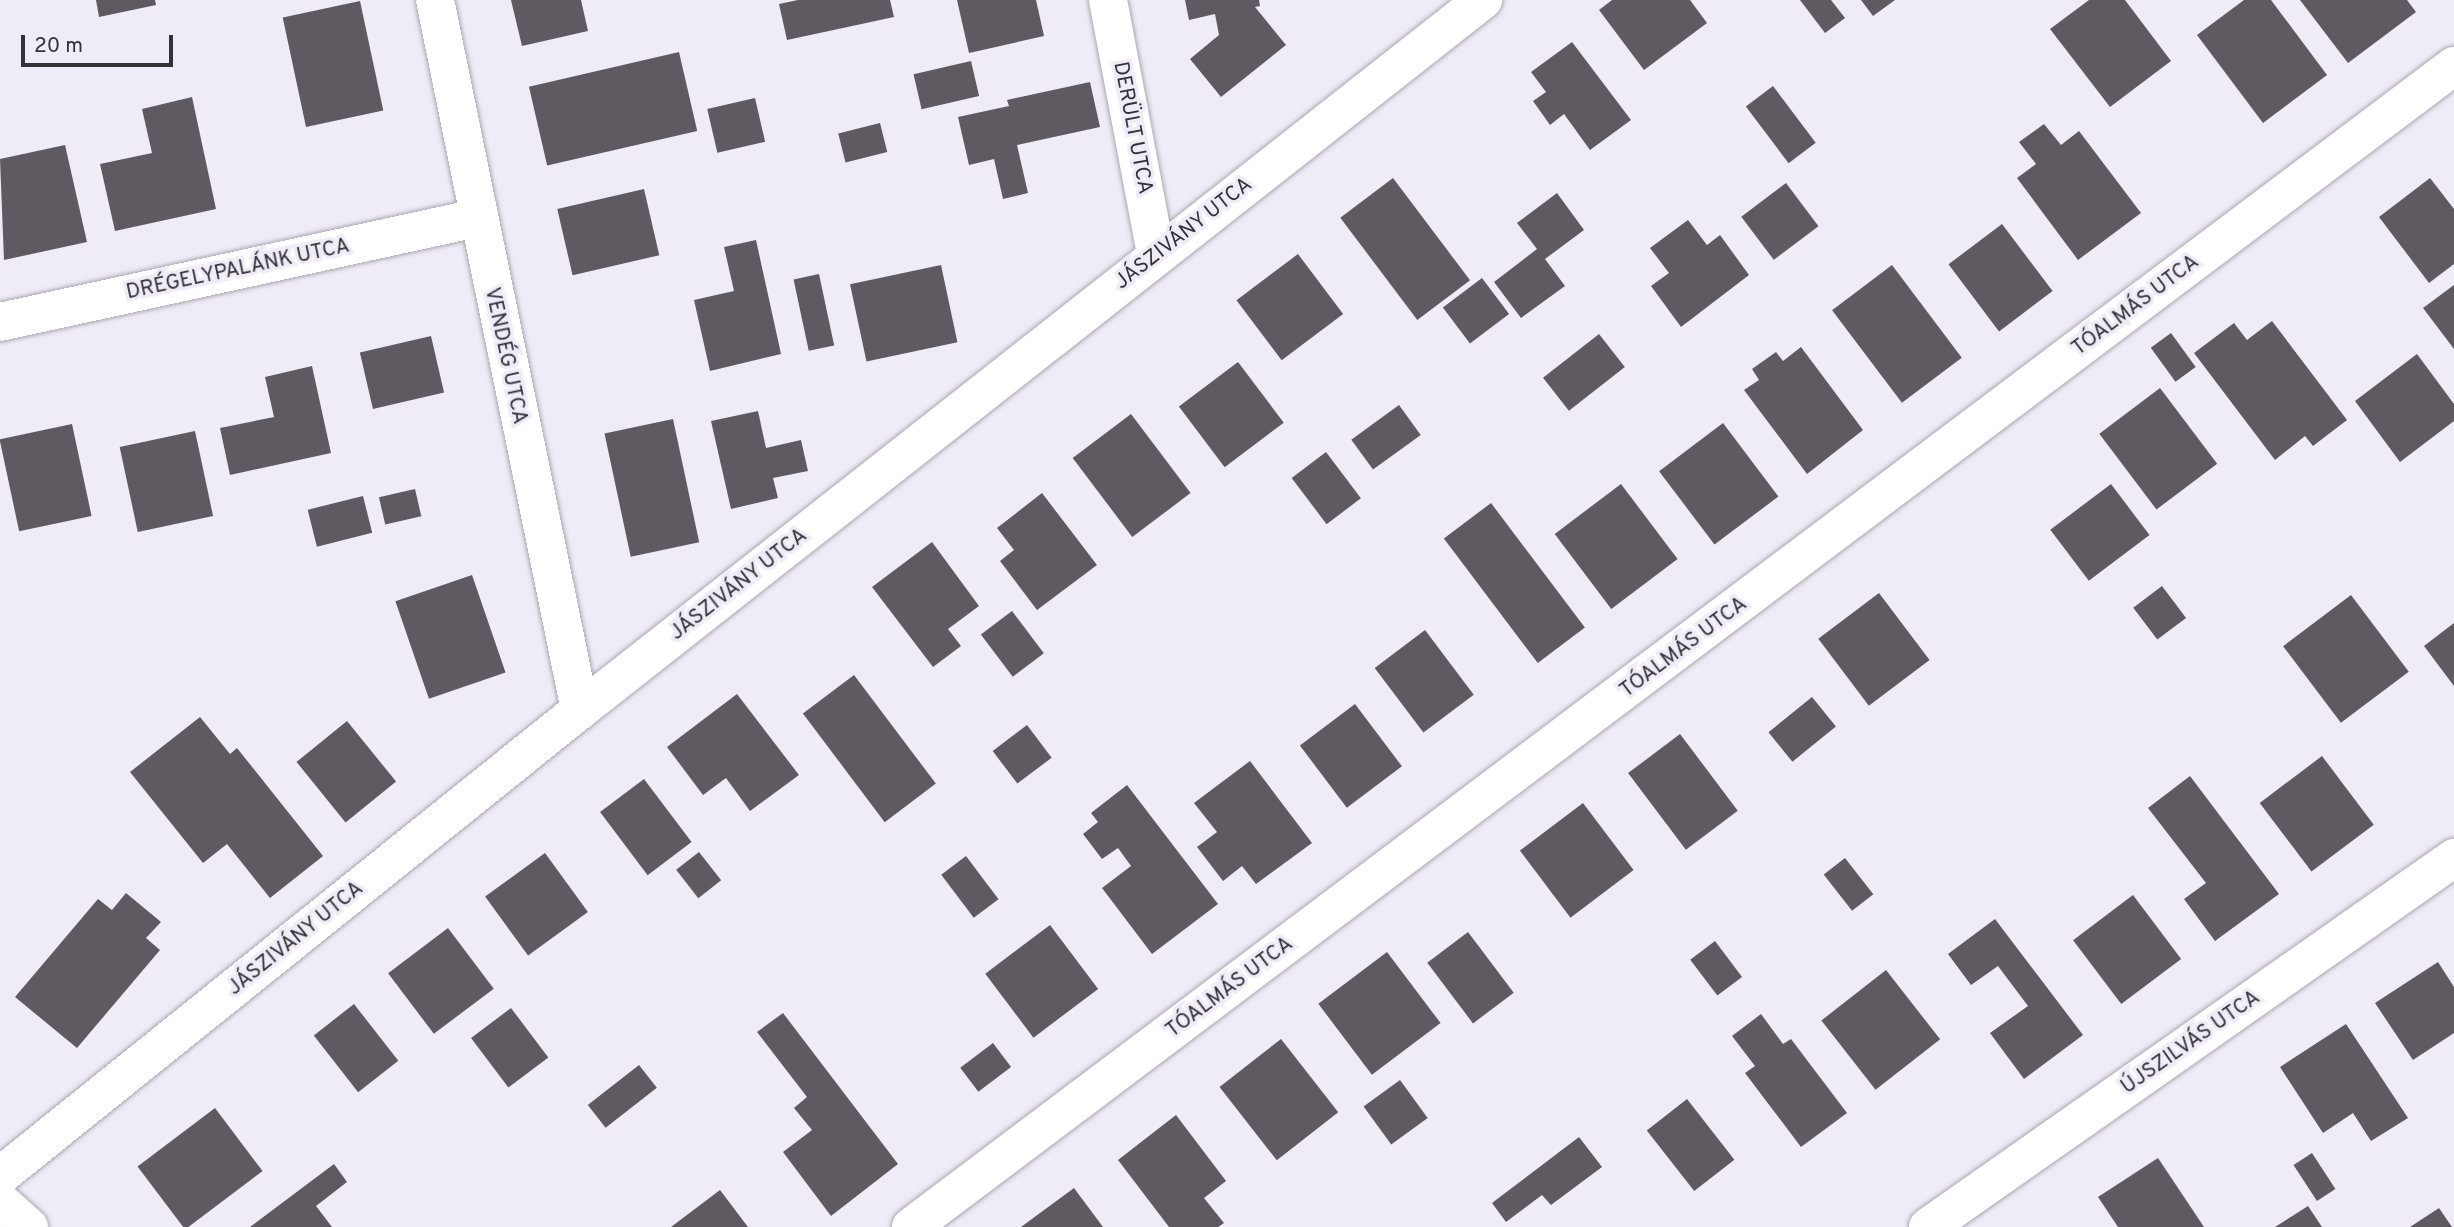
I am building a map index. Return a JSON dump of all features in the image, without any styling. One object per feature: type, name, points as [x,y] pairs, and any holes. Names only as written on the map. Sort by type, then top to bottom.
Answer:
[{"type":"street","name":"VENDÉG UTCA","points":[[435,0],[476,218],[580,710]]},
{"type":"street","name":"DERÜLT UTCA","points":[[1108,0],[1156,255]]},
{"type":"street","name":"JÁSZIVÁNY UTCA","points":[[0,1176],[580,710],[1483,0]]},
{"type":"street","name":"TÓALMÁS UTCA","points":[[911,1227],[2454,66]]},
{"type":"street","name":"DRÉGELYPALÁNK UTCA","points":[[0,322],[476,218]]},
{"type":"street","name":"ÚJSZILVÁS UTCA","points":[[1928,1227],[2454,858]]},
{"type":"street","points":[[0,1201],[29,1227]]},
{"type":"building","points":[[96,0],[155,0],[156,5],[99,17]]},
{"type":"building","points":[[511,0],[581,0],[588,31],[522,46]]},
{"type":"building","points":[[798,0],[890,0],[894,17],[787,40],[779,4]]},
{"type":"building","points":[[957,0],[1036,0],[1044,36],[969,53]]},
{"type":"building","points":[[1185,0],[1259,0],[1260,6],[1255,7],[1286,45],[1221,97],[1190,59],[1219,35],[1215,14],[1189,20]]},
{"type":"building","points":[[1612,0],[1690,0],[1707,23],[1644,70],[1599,10]]},
{"type":"building","points":[[1800,0],[1831,0],[1845,18],[1825,33]]},
{"type":"building","points":[[1861,0],[1895,0],[1873,16]]},
{"type":"building","points":[[2089,0],[2125,0],[2171,61],[2110,107],[2050,29]]},
{"type":"building","points":[[2244,0],[2271,0],[2327,75],[2263,123],[2197,35]]},
{"type":"building","points":[[2300,0],[2407,0],[2416,12],[2348,63]]},
{"type":"building","points":[[360,1],[383,111],[306,127],[283,17]]},
{"type":"building","points":[[1572,42],[1631,120],[1590,150],[1564,114],[1550,125],[1533,101],[1546,92],[1531,72]]},
{"type":"building","points":[[679,52],[697,131],[547,166],[529,87]]},
{"type":"building","points":[[971,61],[979,96],[922,109],[914,74]]},
{"type":"building","points":[[1090,82],[1100,127],[1017,145],[1028,193],[1003,199],[994,159],[969,165],[958,117],[1009,106],[1007,100]]},
{"type":"building","points":[[1773,86],[1816,143],[1789,163],[1746,106]]},
{"type":"building","points":[[192,97],[216,209],[115,231],[100,164],[152,153],[142,109]]},
{"type":"building","points":[[755,98],[765,142],[717,153],[707,109]]},
{"type":"building","points":[[880,123],[887,152],[846,163],[838,133]]},
{"type":"building","points":[[2044,124],[2061,145],[2079,131],[2141,213],[2078,260],[2017,178],[2036,164],[2019,142]]},
{"type":"building","points":[[65,145],[87,242],[4,260],[0,159]]},
{"type":"building","points":[[1393,178],[1470,280],[1417,320],[1340,218]]},
{"type":"building","points":[[2430,178],[2454,209],[2454,264],[2429,283],[2379,217]]},
{"type":"building","points":[[1786,183],[1818,226],[1774,260],[1741,217]]},
{"type":"building","points":[[644,189],[659,255],[573,275],[557,209]]},
{"type":"building","points":[[1557,193],[1584,230],[1545,259],[1565,286],[1521,318],[1494,282],[1537,249],[1517,223]]},
{"type":"building","points":[[1688,220],[1707,245],[1720,235],[1749,275],[1681,327],[1651,286],[1669,273],[1650,248]]},
{"type":"building","points":[[2002,224],[2053,291],[1999,331],[1948,264]]},
{"type":"building","points":[[756,240],[781,354],[710,371],[694,300],[734,291],[724,247]]},
{"type":"building","points":[[1298,254],[1343,314],[1282,360],[1237,300]]},
{"type":"building","points":[[941,265],[957,342],[866,362],[850,284]]},
{"type":"building","points":[[1892,265],[1962,358],[1902,403],[1832,310]]},
{"type":"building","points":[[819,274],[834,345],[809,351],[794,279]]},
{"type":"building","points":[[1482,278],[1509,314],[1470,343],[1443,307]]},
{"type":"building","points":[[2454,285],[2454,349],[2423,308]]},
{"type":"building","points":[[2272,321],[2347,420],[2313,446],[2305,436],[2275,460],[2194,353],[2234,323],[2247,340]]},
{"type":"building","points":[[2171,333],[2196,367],[2175,382],[2151,348]]},
{"type":"building","points":[[1599,334],[1625,367],[1569,411],[1543,378]]},
{"type":"building","points":[[431,336],[444,393],[373,409],[360,352]]},
{"type":"building","points":[[1801,347],[1863,430],[1807,474],[1744,390],[1759,380],[1752,369],[1776,352],[1783,361]]},
{"type":"building","points":[[2417,354],[2454,404],[2454,421],[2400,462],[2355,401]]},
{"type":"building","points":[[1238,362],[1284,423],[1225,467],[1179,407]]},
{"type":"building","points":[[312,366],[331,453],[230,475],[220,428],[274,417],[265,377]]},
{"type":"building","points":[[2160,388],[2217,464],[2156,510],[2099,434]]},
{"type":"building","points":[[1399,405],[1421,435],[1373,470],[1351,440]]},
{"type":"building","points":[[758,411],[766,448],[801,440],[808,471],[773,478],[778,498],[731,509],[711,421]]},
{"type":"building","points":[[1131,414],[1191,493],[1132,537],[1073,458]]},
{"type":"building","points":[[673,419],[699,542],[631,557],[605,434]]},
{"type":"building","points":[[1723,423],[1778,496],[1714,545],[1659,471]]},
{"type":"building","points":[[72,424],[92,516],[19,531],[0,439]]},
{"type":"building","points":[[195,431],[213,516],[138,532],[120,447]]},
{"type":"building","points":[[1326,452],[1361,498],[1327,524],[1292,478]]},
{"type":"building","points":[[1621,484],[1678,559],[1611,609],[1555,534]]},
{"type":"building","points":[[2111,484],[2150,535],[2089,581],[2050,530]]},
{"type":"building","points":[[415,489],[421,516],[385,525],[379,497]]},
{"type":"building","points":[[1042,493],[1097,565],[1037,610],[1000,561],[1014,550],[997,528]]},
{"type":"building","points":[[363,496],[372,533],[317,547],[308,510]]},
{"type":"building","points":[[1491,503],[1585,628],[1538,663],[1444,539]]},
{"type":"building","points":[[932,542],[979,606],[948,629],[961,646],[933,667],[872,587]]},
{"type":"building","points":[[472,575],[506,672],[429,699],[395,601]]},
{"type":"building","points":[[2162,586],[2186,618],[2157,640],[2133,608]]},
{"type":"building","points":[[1879,593],[1930,660],[1869,706],[1818,639]]},
{"type":"building","points":[[2351,595],[2409,672],[2341,723],[2283,646]]},
{"type":"building","points":[[1012,611],[1044,653],[1013,677],[981,634]]},
{"type":"building","points":[[2454,623],[2454,686],[2424,646]]},
{"type":"building","points":[[1425,630],[1474,695],[1423,733],[1375,668]]},
{"type":"building","points":[[854,675],[936,784],[885,822],[803,714]]},
{"type":"building","points":[[737,694],[799,775],[750,811],[726,778],[703,795],[667,747]]},
{"type":"building","points":[[1812,697],[1836,727],[1792,762],[1768,732]]},
{"type":"building","points":[[1355,704],[1402,766],[1347,808],[1300,746]]},
{"type":"building","points":[[200,717],[230,754],[237,748],[323,856],[270,898],[227,844],[203,863],[130,772]]},
{"type":"building","points":[[347,721],[396,782],[346,823],[296,762]]},
{"type":"building","points":[[1027,725],[1052,758],[1017,784],[993,751]]},
{"type":"building","points":[[1680,734],[1738,811],[1686,850],[1628,773]]},
{"type":"building","points":[[2322,756],[2374,825],[2311,872],[2260,803]]},
{"type":"building","points":[[1250,761],[1312,843],[1256,884],[1242,866],[1223,881],[1197,847],[1217,832],[1194,803]]},
{"type":"building","points":[[2190,776],[2279,894],[2215,941],[2184,899],[2206,883],[2148,808]]},
{"type":"building","points":[[644,779],[692,842],[648,875],[600,812]]},
{"type":"building","points":[[1127,785],[1218,904],[1152,954],[1102,888],[1131,866],[1118,848],[1102,859],[1083,834],[1098,822],[1091,813]]},
{"type":"building","points":[[1583,803],[1634,870],[1570,918],[1520,851]]},
{"type":"building","points":[[699,852],[721,880],[698,898],[676,870]]},
{"type":"building","points":[[545,853],[588,912],[528,956],[485,896]]},
{"type":"building","points":[[966,856],[998,899],[974,918],[941,875]]},
{"type":"building","points":[[1845,858],[1873,894],[1852,911],[1824,875]]},
{"type":"building","points":[[126,893],[161,922],[146,938],[160,950],[77,1048],[15,997],[98,899],[112,910]]},
{"type":"building","points":[[2133,895],[2181,959],[2121,1004],[2073,940]]},
{"type":"building","points":[[1995,919],[2083,1035],[2024,1079],[1990,1033],[2028,1006],[1998,966],[1971,985],[1948,954]]},
{"type":"building","points":[[1050,925],[1098,989],[1033,1038],[985,974]]},
{"type":"building","points":[[448,928],[494,989],[434,1034],[388,973]]},
{"type":"building","points":[[1468,932],[1514,993],[1473,1023],[1427,963]]},
{"type":"building","points":[[1715,941],[1742,977],[1717,996],[1690,960]]},
{"type":"building","points":[[1387,952],[1441,1023],[1372,1075],[1318,1004]]},
{"type":"building","points":[[2438,962],[2454,987],[2454,1033],[2413,1060],[2375,1003]]},
{"type":"building","points":[[1886,970],[1940,1039],[1876,1090],[1821,1020]]},
{"type":"building","points":[[354,1004],[398,1061],[358,1092],[314,1035]]},
{"type":"building","points":[[511,1008],[548,1058],[508,1088],[471,1038]]},
{"type":"building","points":[[783,1013],[898,1164],[831,1216],[783,1152],[812,1130],[794,1108],[807,1097],[757,1032]]},
{"type":"building","points":[[1761,1014],[1783,1044],[1791,1039],[1847,1113],[1801,1147],[1745,1073],[1755,1066],[1732,1036]]},
{"type":"building","points":[[2346,1024],[2408,1118],[2371,1141],[2353,1113],[2323,1133],[2280,1067]]},
{"type":"building","points":[[1281,1039],[1338,1112],[1277,1160],[1220,1087]]},
{"type":"building","points":[[993,1043],[1011,1067],[978,1092],[960,1068]]},
{"type":"building","points":[[639,1065],[657,1088],[606,1128],[588,1105]]},
{"type":"building","points":[[1400,1080],[1428,1118],[1391,1144],[1364,1106]]},
{"type":"building","points":[[1687,1099],[1734,1160],[1694,1191],[1647,1130]]},
{"type":"building","points":[[215,1108],[263,1171],[188,1227],[183,1227],[138,1166]]},
{"type":"building","points":[[1176,1115],[1226,1181],[1204,1198],[1224,1223],[1218,1227],[1169,1227],[1118,1160]]},
{"type":"building","points":[[1579,1137],[1602,1167],[1551,1205],[1542,1195],[1506,1222],[1492,1203]]},
{"type":"building","points":[[2312,1153],[2335,1189],[2317,1201],[2294,1165]]},
{"type":"building","points":[[2158,1158],[2204,1227],[2118,1227],[2098,1197]]},
{"type":"building","points":[[334,1164],[347,1182],[316,1206],[332,1227],[250,1227]]},
{"type":"building","points":[[1074,1188],[1103,1227],[1021,1227]]},
{"type":"building","points":[[720,1190],[748,1227],[671,1227]]},
{"type":"building","points":[[2308,1206],[2322,1227],[2275,1227]]},
{"type":"building","points":[[2439,1208],[2452,1227],[2410,1227]]}]
